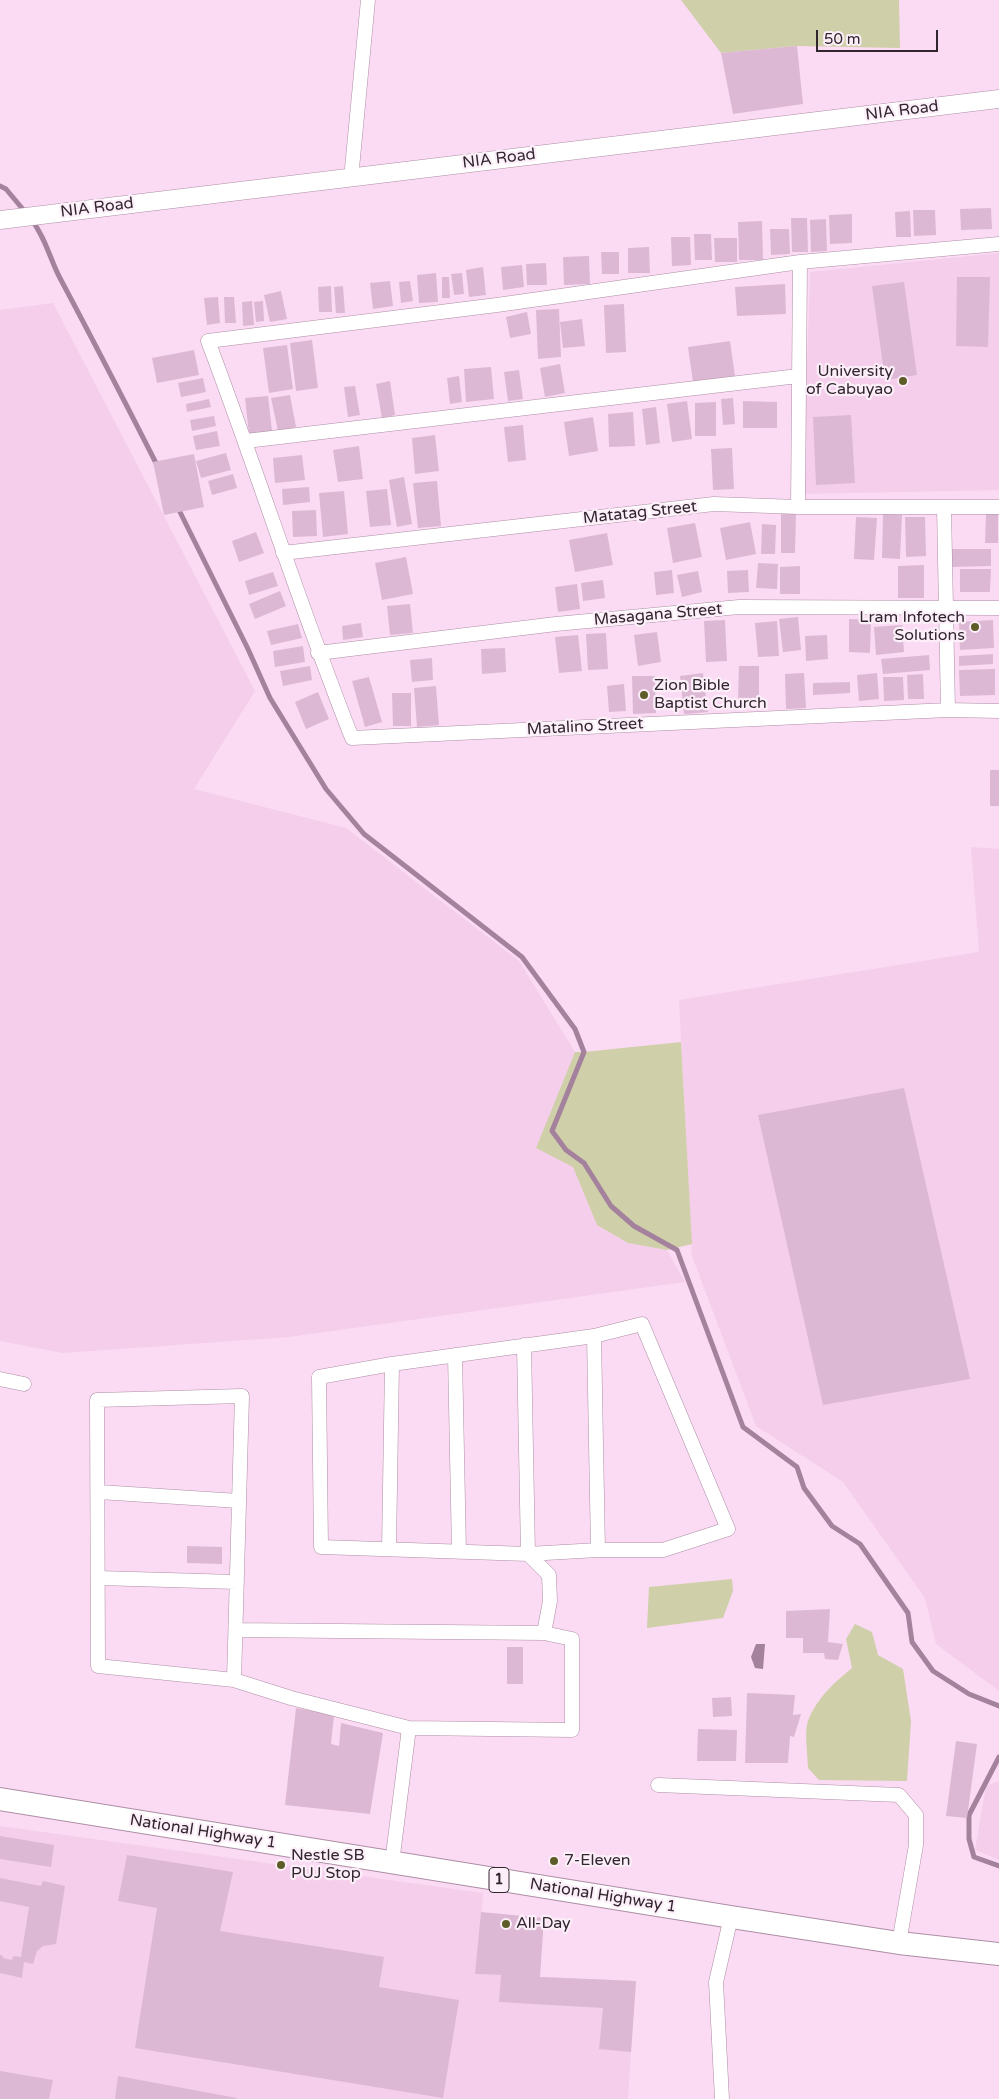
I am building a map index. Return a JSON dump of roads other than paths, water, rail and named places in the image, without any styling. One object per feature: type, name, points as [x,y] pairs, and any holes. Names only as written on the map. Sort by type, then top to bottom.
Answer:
[{"type":"highway","name":"National Highway 1","points":[[0,1799],[731,1917],[899,1942],[999,1954]]},
{"type":"street","points":[[351,179],[368,0]]},
{"type":"street","name":"NIA Road","points":[[8,219],[351,179],[487,160],[999,99]]},
{"type":"street","points":[[318,654],[246,441],[208,341],[497,304],[800,262],[999,244]]},
{"type":"street","points":[[798,507],[800,262]]},
{"type":"street","points":[[246,441],[798,376]]},
{"type":"street","name":"Matatag Street","points":[[283,553],[714,504],[798,507],[999,507]]},
{"type":"street","points":[[944,507],[948,710]]},
{"type":"street","name":"Masagana Street","points":[[318,654],[556,624],[739,607],[999,608]]},
{"type":"street","name":"Matalino Street","points":[[318,654],[352,738],[948,710],[999,711]]},
{"type":"street","points":[[642,1324],[728,1529],[664,1550],[598,1550],[528,1554],[321,1547],[319,1376],[594,1336],[642,1324]]},
{"type":"street","points":[[594,1336],[598,1550]]},
{"type":"street","points":[[524,1345],[528,1554],[549,1575],[550,1600],[544,1632]]},
{"type":"street","points":[[455,1355],[459,1552]]},
{"type":"street","points":[[390,1548],[392,1364]]},
{"type":"street","points":[[0,1379],[24,1384]]},
{"type":"street","points":[[234,1680],[242,1396],[97,1400],[99,1492],[98,1666],[234,1680],[291,1698],[409,1728],[572,1730],[572,1639],[544,1632],[236,1630]]},
{"type":"street","points":[[99,1492],[239,1501]]},
{"type":"street","points":[[98,1578],[237,1582]]},
{"type":"street","points":[[392,1863],[409,1728]]},
{"type":"street","points":[[658,1785],[899,1796],[916,1815],[916,1844],[899,1942]]},
{"type":"street","points":[[722,2099],[716,1982],[731,1917]]},
{"type":"waterway","points":[[0,186],[6,189],[26,213]]},
{"type":"waterway","points":[[31,219],[44,241],[57,272],[158,467]]},
{"type":"waterway","points":[[177,506],[248,649],[270,698],[326,789],[364,834],[522,957],[575,1029],[584,1052],[552,1131],[566,1150],[584,1163],[611,1206],[634,1226],[677,1250],[743,1427],[797,1467],[804,1488],[832,1526],[860,1544],[908,1613],[912,1642],[933,1671],[969,1694],[999,1706]]},
{"type":"waterway","points":[[999,1757],[969,1815],[969,1839],[974,1857],[999,1866]]},
{"type":"place","name":"University of Cabuyao","points":[[903,381]]},
{"type":"place","name":"Lram Infotech Solutions","points":[[975,627]]},
{"type":"place","name":"Zion Bible Baptist Church","points":[[644,695]]},
{"type":"place","name":"7-Eleven","points":[[554,1861]]},
{"type":"place","name":"Nestle SB PUJ Stop","points":[[281,1865]]},
{"type":"place","name":"All-Day","points":[[506,1924]]}]
